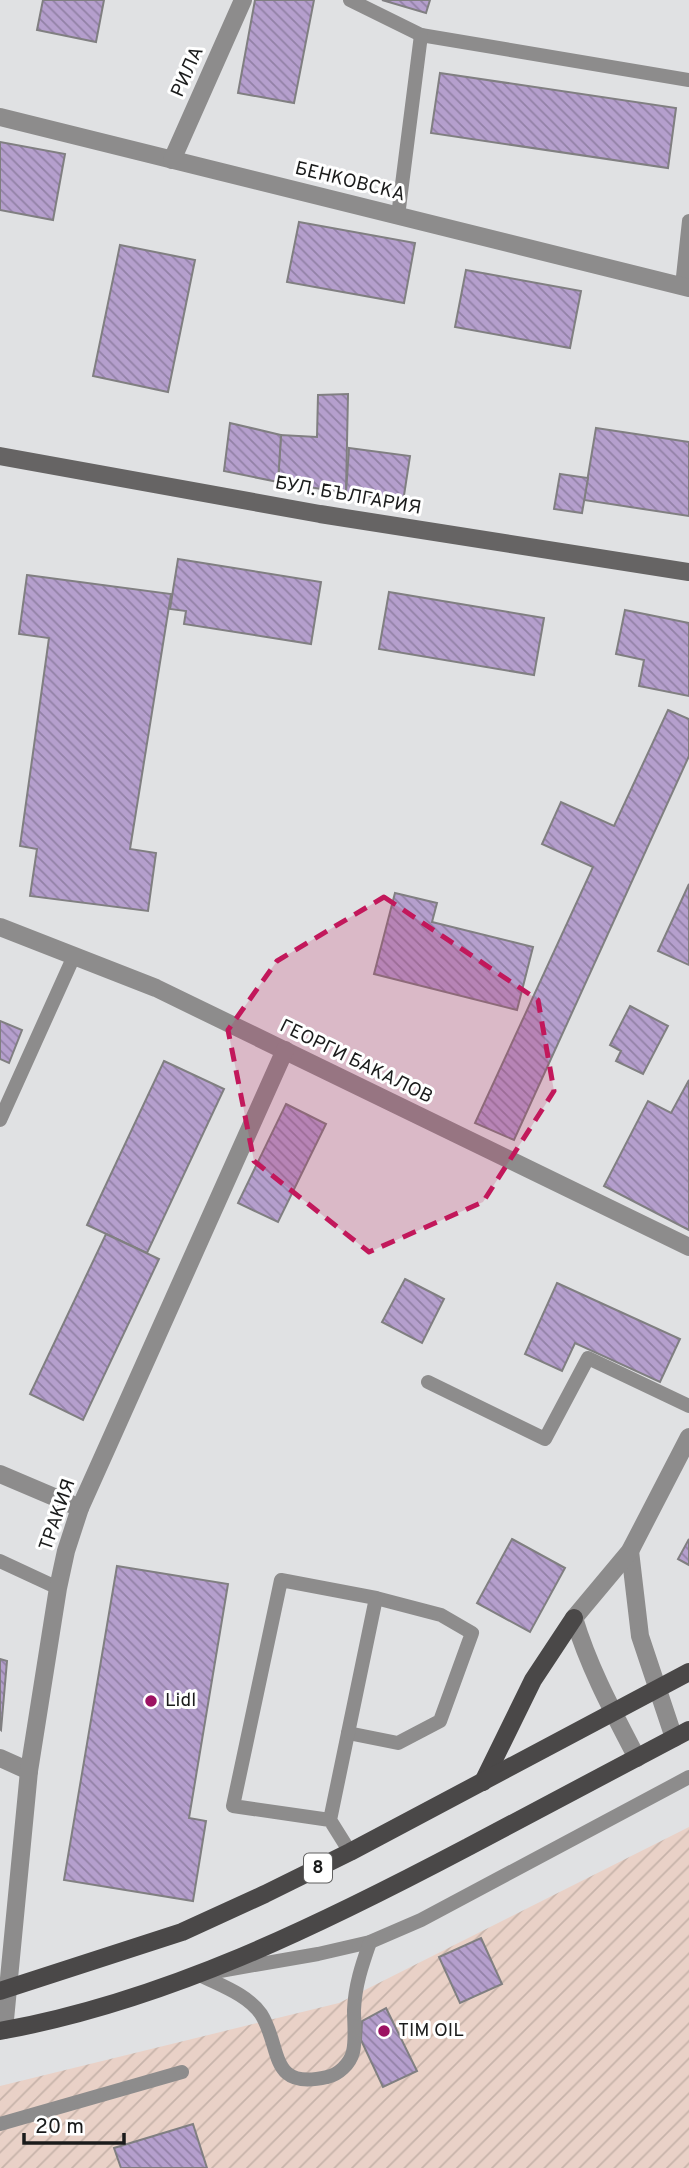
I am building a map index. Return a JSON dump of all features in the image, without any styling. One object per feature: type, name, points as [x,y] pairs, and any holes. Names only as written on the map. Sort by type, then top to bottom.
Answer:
[{"type":"main road","points":[[483,1782],[533,1680],[574,1618]]},
{"type":"main road","name":"8","points":[[4,1990],[182,1932],[350,1853],[689,1672]]},
{"type":"main road","points":[[2,2031],[107,2006],[198,1975],[284,1939],[406,1879],[681,1734]]},
{"type":"street","name":"РИЛА","points":[[172,160],[243,0]]},
{"type":"street","name":"БЕНКОВСКА","points":[[0,117],[685,287]]},
{"type":"street","name":"БУЛ. БЪЛГАРИЯ","points":[[0,456],[320,514],[689,572]]},
{"type":"street","name":"ГЕОРГИ БАКАЛОВ","points":[[0,927],[156,988],[689,1247]]},
{"type":"street","name":"ТРАКИЯ","points":[[2,2031],[4,1990],[29,1771],[66,1550],[80,1508],[285,1050]]},
{"type":"street","points":[[637,1758],[584,1651],[574,1618],[630,1550],[689,1437]]},
{"type":"street","points":[[0,1474],[80,1508]]},
{"type":"street","points":[[630,1550],[640,1636],[658,1689],[681,1734]]},
{"type":"street","points":[[0,1758],[29,1771]]},
{"type":"lane","points":[[350,0],[421,35],[689,80]]},
{"type":"lane","points":[[398,216],[421,35]]},
{"type":"lane","points":[[685,287],[689,221]]},
{"type":"lane","points":[[0,1120],[74,956]]},
{"type":"lane","points":[[428,1382],[545,1439],[588,1358],[689,1406]]},
{"type":"lane","points":[[0,1562],[58,1588]]},
{"type":"lane","points":[[330,1820],[233,1805],[281,1580],[376,1598],[441,1615],[472,1633],[440,1721],[398,1743],[348,1733]]},
{"type":"lane","points":[[350,1853],[330,1820],[376,1598]]},
{"type":"lane","points":[[198,1975],[370,1942],[421,1920],[689,1777]]},
{"type":"lane","points":[[198,1975],[239,1994],[260,2014],[281,2066],[289,2077],[309,2080],[330,2077],[347,2065],[353,2052],[358,1975],[370,1942]]},
{"type":"lane","points":[[0,2124],[182,2072]]},
{"type":"highlighted area","points":[[384,897],[538,1000],[554,1091],[483,1202],[369,1252],[254,1161],[228,1030],[277,961]]},
{"type":"shaded area","points":[[689,1827],[689,2168],[0,2168],[0,2086],[339,2003]]},
{"type":"building","points":[[43,0],[104,0],[96,42],[37,30]]},
{"type":"building","points":[[255,0],[314,0],[294,103],[238,93]]},
{"type":"building","points":[[382,0],[430,0],[426,13]]},
{"type":"building","points":[[440,73],[676,108],[668,168],[431,133]]},
{"type":"building","points":[[0,142],[65,154],[53,220],[0,210]]},
{"type":"building","points":[[299,222],[415,243],[404,303],[287,282]]},
{"type":"building","points":[[120,245],[195,260],[168,392],[93,376]]},
{"type":"building","points":[[466,270],[581,291],[570,348],[455,327]]},
{"type":"building","points":[[348,394],[346,493],[278,482],[281,435],[317,437],[318,395]]},
{"type":"building","points":[[230,423],[281,435],[278,482],[224,471]]},
{"type":"building","points":[[596,428],[689,442],[689,516],[584,500]]},
{"type":"building","points":[[349,448],[410,456],[403,502],[346,493]]},
{"type":"building","points":[[560,474],[588,478],[582,513],[554,509]]},
{"type":"building","points":[[178,559],[321,582],[311,644],[184,624],[186,611],[170,609]]},
{"type":"building","points":[[27,575],[171,594],[130,849],[156,853],[148,911],[30,896],[37,849],[20,846],[49,638],[19,634]]},
{"type":"building","points":[[389,592],[544,618],[534,675],[379,649]]},
{"type":"building","points":[[625,610],[689,623],[689,696],[639,686],[644,660],[616,654]]},
{"type":"building","points":[[668,710],[689,719],[689,756],[514,1140],[475,1123],[593,867],[542,844],[561,802],[614,826]]},
{"type":"building","points":[[689,884],[689,965],[658,951]]},
{"type":"building","points":[[395,893],[437,903],[432,922],[533,947],[517,1010],[374,974]]},
{"type":"building","points":[[630,1006],[668,1026],[643,1074],[616,1061],[621,1051],[610,1045]]},
{"type":"building","points":[[0,1021],[22,1030],[9,1063],[0,1059]]},
{"type":"building","points":[[164,1061],[224,1089],[147,1253],[87,1225]]},
{"type":"building","points":[[689,1080],[689,1230],[604,1186],[648,1101],[671,1113]]},
{"type":"building","points":[[286,1104],[326,1124],[278,1222],[238,1203]]},
{"type":"building","points":[[106,1234],[159,1259],[83,1420],[30,1394]]},
{"type":"building","points":[[405,1279],[444,1299],[422,1343],[382,1322]]},
{"type":"building","points":[[557,1283],[680,1339],[660,1382],[575,1343],[562,1371],[525,1354]]},
{"type":"building","points":[[512,1539],[565,1568],[530,1632],[477,1603]]},
{"type":"building","points":[[689,1539],[689,1565],[678,1559]]},
{"type":"building","name":"Lidl","points":[[117,1566],[228,1584],[189,1818],[206,1821],[193,1901],[64,1880]]},
{"type":"building","points":[[0,1659],[7,1661],[1,1730],[0,1729]]},
{"type":"building","points":[[481,1938],[502,1984],[460,2003],[439,1957]]},
{"type":"building","points":[[386,2008],[417,2071],[383,2087],[361,2040],[362,2021]]},
{"type":"building","points":[[193,2124],[207,2168],[121,2168],[114,2148]]},
{"type":"place","name":"Lidl","points":[[151,1701]]},
{"type":"place","name":"TIM OIL","points":[[384,2031]]}]
